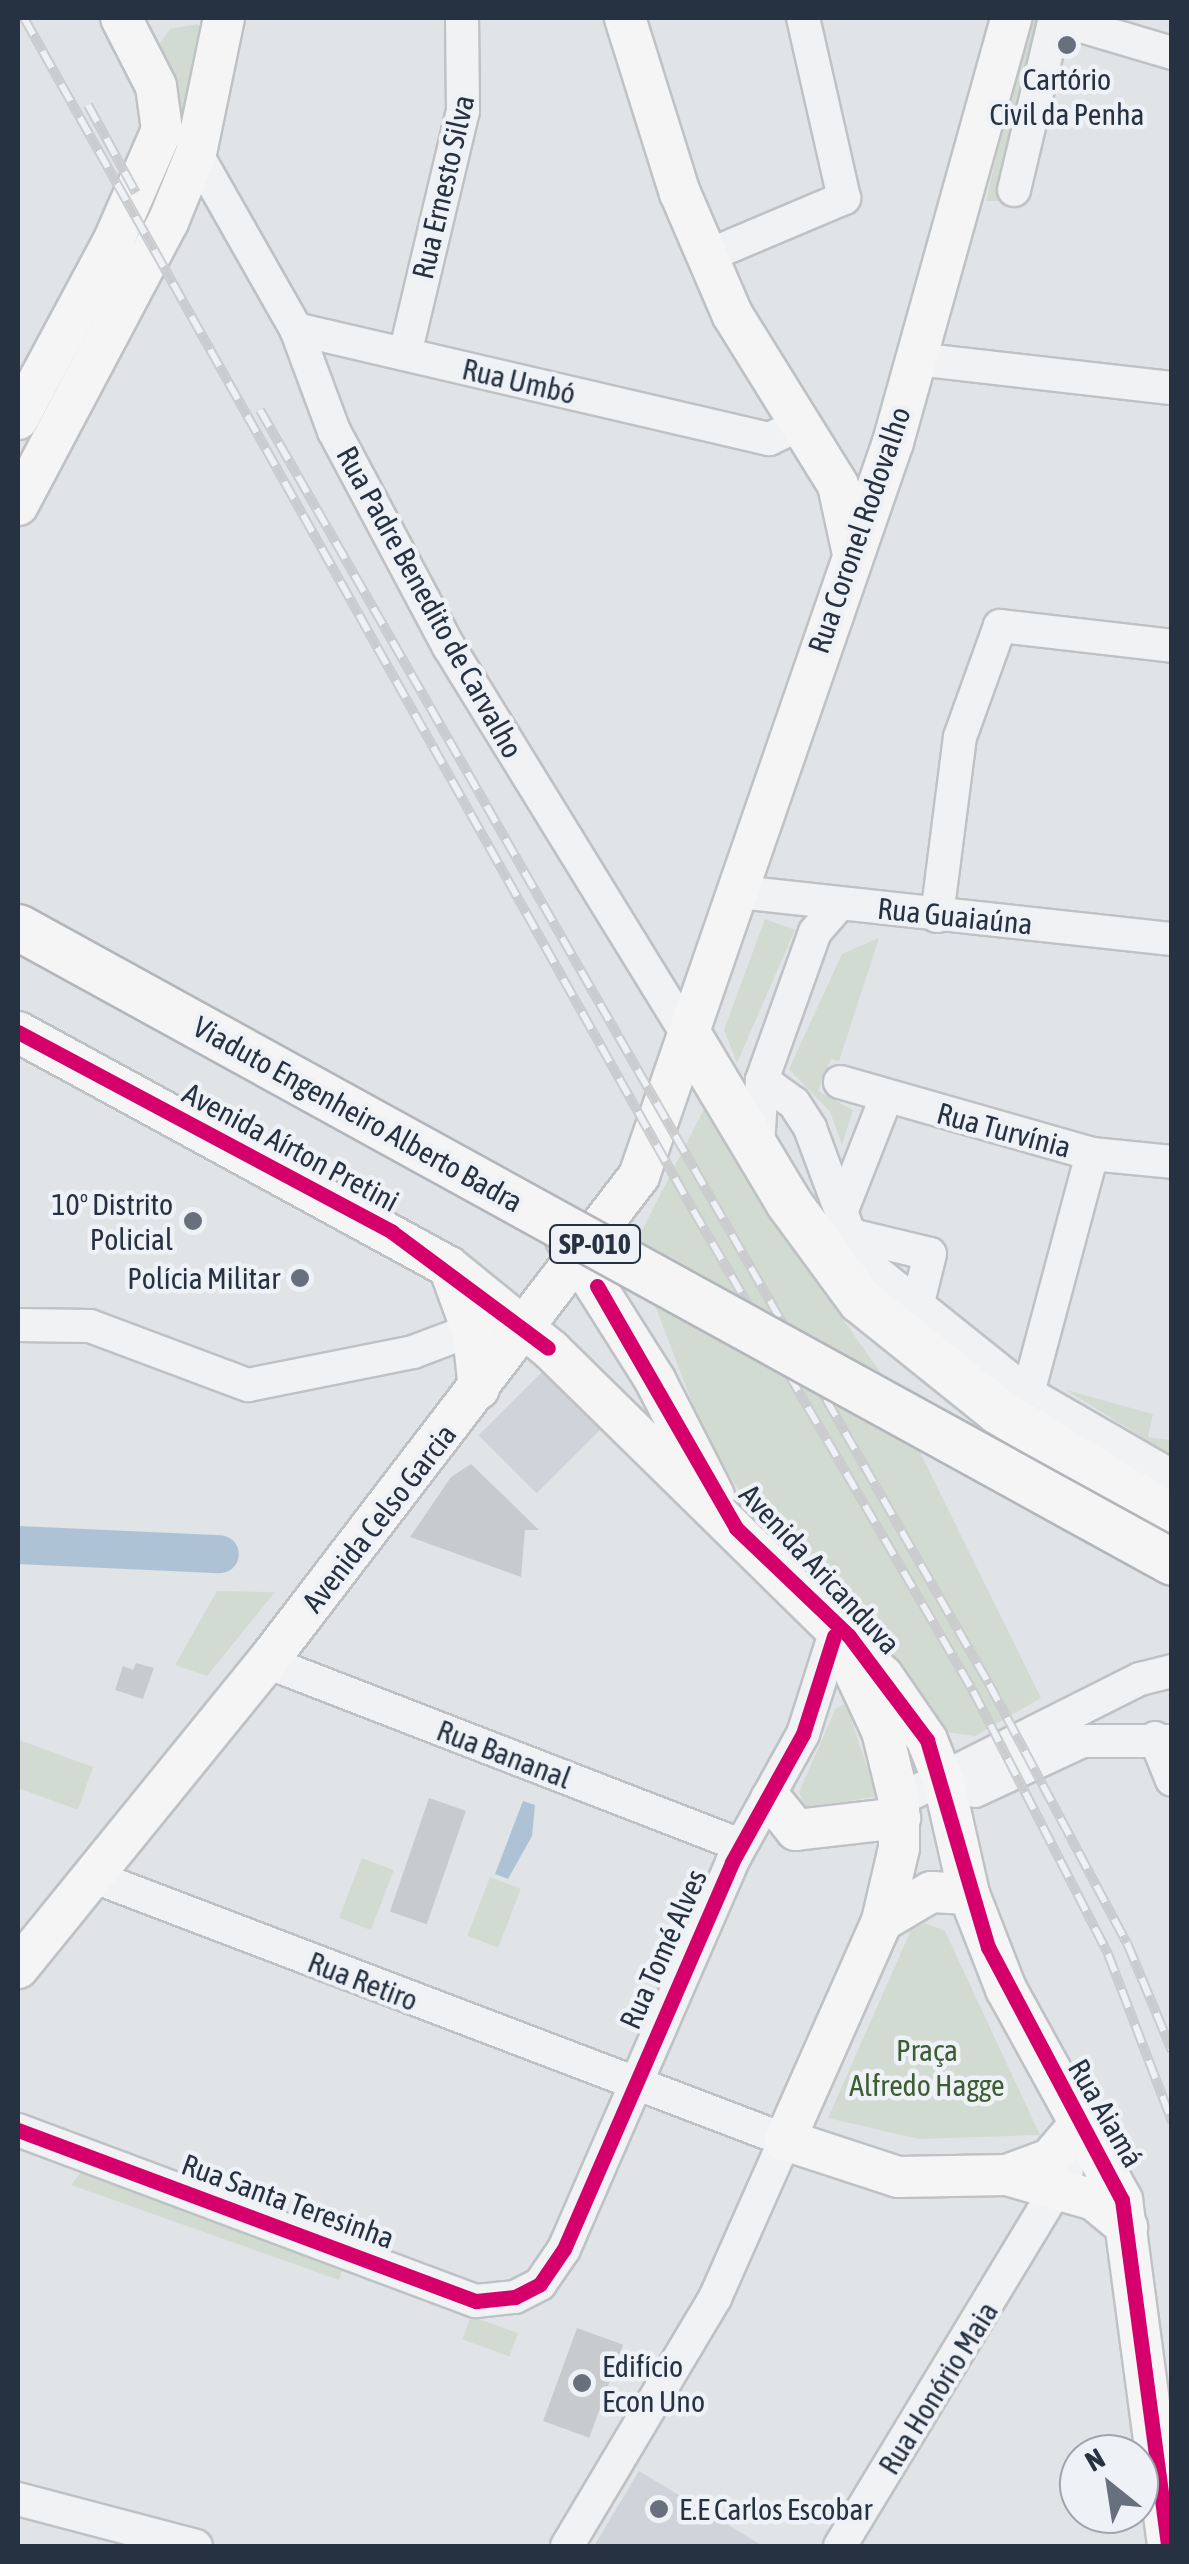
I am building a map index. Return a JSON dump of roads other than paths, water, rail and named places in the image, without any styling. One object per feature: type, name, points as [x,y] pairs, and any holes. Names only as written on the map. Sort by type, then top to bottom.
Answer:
[{"type":"highway","name":"Viaduto Engenheiro Alberto Badra","points":[[18,927],[1172,1562]]},
{"type":"highway","name":"Viaduto Engenheiro Alberto Badra","points":[[18,952],[1172,1585]]},
{"type":"highway","points":[[690,1038],[788,1202],[860,1300],[911,1347],[998,1411],[1172,1518]]},
{"type":"main road","points":[[18,419],[156,152],[161,107],[121,18]]},
{"type":"main road","points":[[142,58],[161,18]]},
{"type":"main road","points":[[625,18],[707,256],[767,372],[807,428],[849,516],[854,554]]},
{"type":"main road","name":"Rua Coronel Rodovalho","points":[[690,1038],[873,501],[1011,18]]},
{"type":"main road","points":[[18,505],[148,262],[196,153],[219,22]]},
{"type":"main road","points":[[807,428],[846,453],[873,501]]},
{"type":"main road","points":[[18,908],[510,1176],[572,1270]]},
{"type":"main road","name":"Avenida Aírton Pretini","points":[[18,1032],[449,1267],[518,1320]]},
{"type":"main road","name":"Avenida Celso Garcia","points":[[18,1968],[267,1662],[480,1390],[518,1320],[572,1270],[638,1176],[690,1038]]},
{"type":"main road","points":[[449,1267],[473,1333],[480,1390]]},
{"type":"main road","name":"Avenida Aricanduva","points":[[572,1270],[655,1380],[736,1528]]},
{"type":"main road","name":"Avenida Aricanduva","points":[[518,1320],[736,1528],[908,1710],[947,1792]]},
{"type":"main road","points":[[595,1392],[634,1390],[655,1380]]},
{"type":"main road","name":"Avenida Aricanduva","points":[[828,1624],[882,1731],[899,1809]]},
{"type":"main road","name":"Rua Aiamá","points":[[947,1792],[969,1894],[1006,1989],[1116,2182],[1127,2228],[1168,2546]]},
{"type":"main road","points":[[771,1799],[796,1830],[899,1809],[882,1921],[784,2140],[898,2178],[1007,2175],[1050,2160],[1080,2124]]},
{"type":"main road","points":[[882,1921],[931,1892],[969,1894]]},
{"type":"main road","points":[[1007,2175],[1094,2200],[1127,2228]]},
{"type":"street","name":"Rua Ernesto Silva","points":[[404,354],[463,112],[462,18]]},
{"type":"street","points":[[707,256],[844,198],[804,18]]},
{"type":"street","points":[[1014,190],[1054,18],[1172,53]]},
{"type":"street","name":"Rua Padre Benedito de Carvalho","points":[[196,153],[296,329],[334,431],[449,647],[690,1038]]},
{"type":"street","name":"Rua Umbó","points":[[296,329],[768,440],[807,428]]},
{"type":"street","points":[[916,359],[1172,388]]},
{"type":"street","points":[[742,434],[763,412],[767,372]]},
{"type":"street","points":[[937,916],[960,737],[1000,626],[1172,646]]},
{"type":"street","name":"Rua Guaiaúna","points":[[738,892],[822,912],[937,916],[1172,939]]},
{"type":"street","points":[[758,1147],[762,1080],[822,912]]},
{"type":"street","points":[[762,1080],[794,1103],[810,1128],[858,1257],[916,1310],[1028,1393],[1172,1476]]},
{"type":"street","name":"Rua Turvínia","points":[[840,1082],[1092,1154],[1172,1162]]},
{"type":"street","points":[[844,1222],[886,1098]]},
{"type":"street","points":[[1028,1393],[1092,1154]]},
{"type":"street","points":[[844,1222],[930,1254],[916,1310]]},
{"type":"street","points":[[18,1325],[90,1326],[248,1385],[518,1320]]},
{"type":"street","name":"Rua Tomé Alves","points":[[540,2284],[564,2249],[740,1845],[771,1799],[822,1690],[828,1624]]},
{"type":"street","points":[[947,1792],[1156,1675],[1172,1654]]},
{"type":"street","name":"Rua Bananal","points":[[267,1662],[740,1845]]},
{"type":"street","points":[[899,1809],[1082,1741],[1163,1739],[1172,1780]]},
{"type":"street","name":"Rua Retiro","points":[[92,1876],[784,2140]]},
{"type":"street","name":"Rua Honório Maia","points":[[840,2546],[1062,2191],[1080,2124]]},
{"type":"street","name":"Rua Santa Teresinha","points":[[18,2130],[476,2301],[514,2297],[540,2284]]},
{"type":"street","points":[[567,2546],[715,2298],[784,2140]]},
{"type":"street","points":[[1007,2175],[1035,2230]]},
{"type":"street","points":[[18,2499],[185,2545]]},
{"type":"water","points":[[523,1801],[535,1805],[532,1836],[508,1879],[495,1874]]},
{"type":"waterway","points":[[18,1545],[220,1554]]},
{"type":"railway","points":[[24,18],[693,1210],[973,1691],[1108,1954],[1172,2122]]},
{"type":"railway","points":[[88,105],[136,193]]},
{"type":"railway","points":[[260,410],[989,1684],[1127,1943],[1172,2051]]},
{"type":"place","name":"Cartório Civil da Penha","points":[[1067,45]]},
{"type":"place","name":"10º Distrito Policial","points":[[193,1221]]},
{"type":"place","name":"Polícia Militar","points":[[300,1278]]},
{"type":"place","name":"Edifício Econ Uno","points":[[582,2383]]},
{"type":"place","name":"E.E Carlos Escobar","points":[[659,2509]]},
{"type":"park label","name":"Praça Alfredo Hagge","points":[[927,2067]]}]
